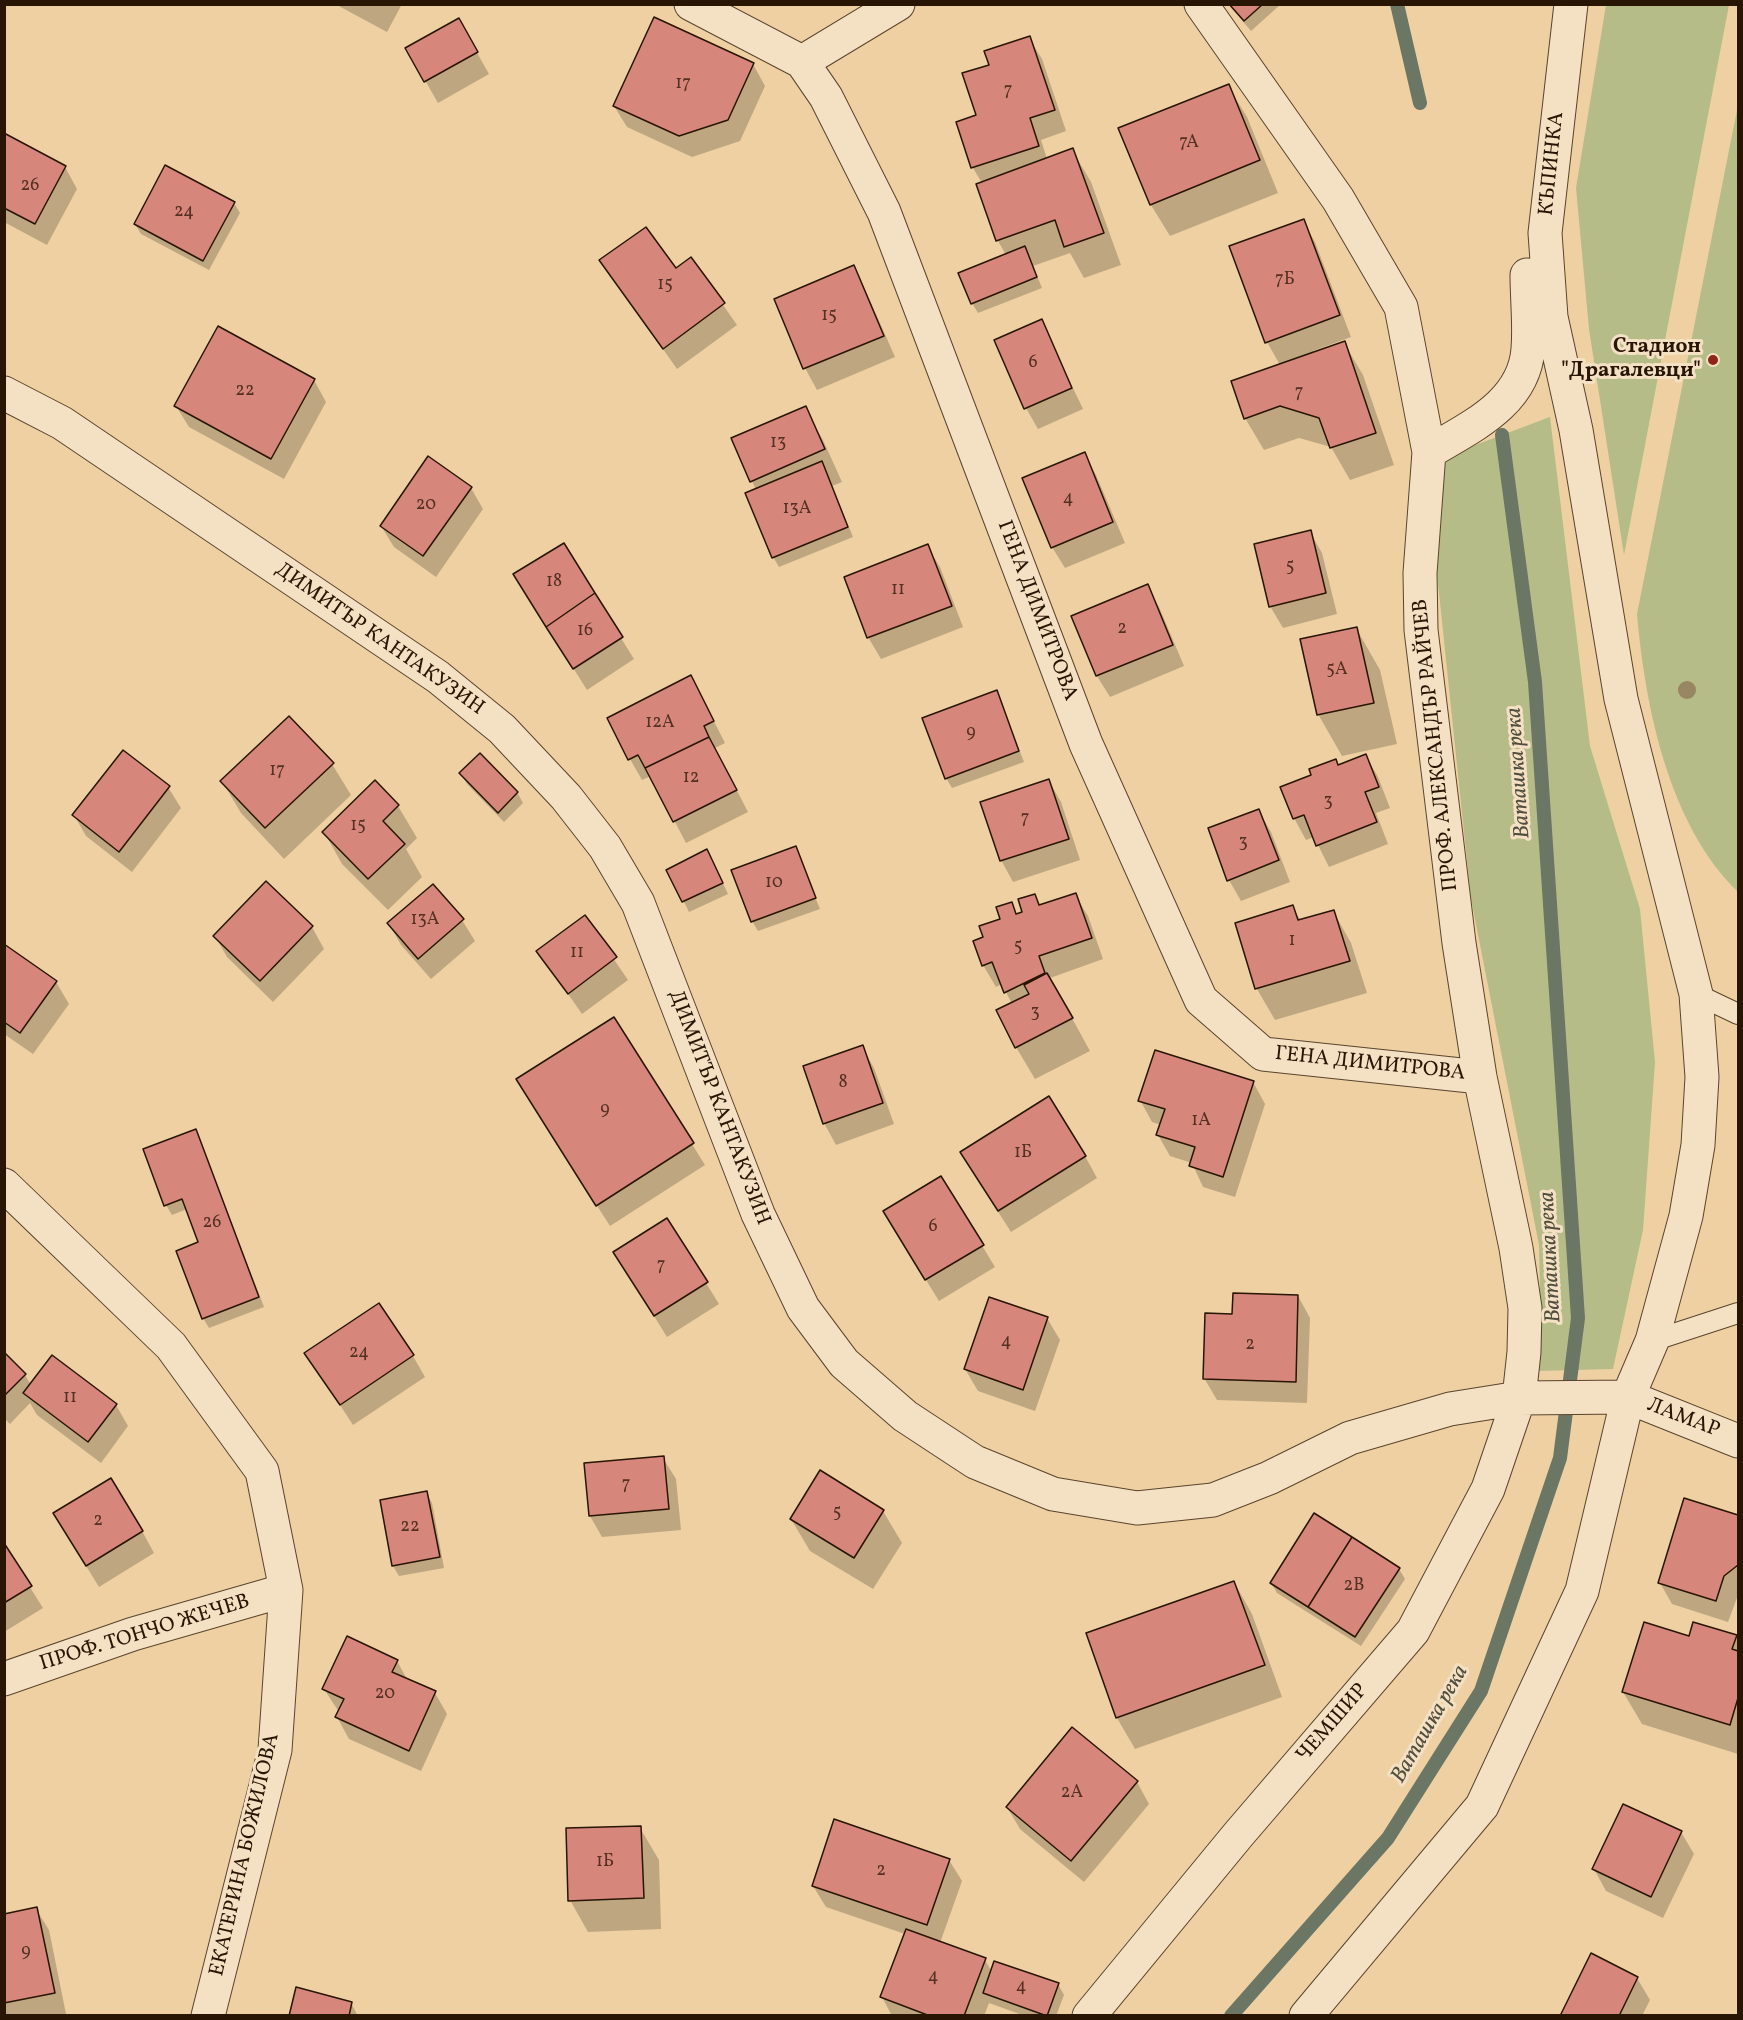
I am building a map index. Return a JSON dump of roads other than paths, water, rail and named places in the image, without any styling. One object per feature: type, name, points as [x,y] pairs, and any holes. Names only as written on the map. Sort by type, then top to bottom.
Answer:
[{"type":"street","name":"ГЕНА ДИМИТРОВА","points":[[691,4],[802,62],[826,97],[884,212],[1086,744],[1201,1000],[1263,1054],[1480,1077]]},
{"type":"street","points":[[802,62],[898,4]]},
{"type":"street","name":"ПРОФ. АЛЕКСАНДЪР РАЙЧЕВ","points":[[1200,4],[1338,199],[1401,307],[1429,452],[1420,573],[1421,630],[1459,943],[1480,1077],[1516,1248],[1524,1308],[1524,1352],[1530,1399]]},
{"type":"street","name":"КЪПИНКА","points":[[1429,452],[1499,409],[1520,381],[1528,351],[1527,275],[1532,249],[1545,233],[1571,4]]},
{"type":"street","points":[[1306,2016],[1482,1806],[1582,1592],[1615,1397],[1652,1341],[1686,1216],[1698,1145],[1702,1077],[1696,994],[1621,699],[1576,430],[1551,317],[1545,233]]},
{"type":"street","name":"ДИМИТЪР КАНТАКУЗИН","points":[[4,393],[62,423],[438,677],[502,729],[566,797],[605,847],[638,903],[758,1214],[804,1308],[844,1364],[905,1416],[975,1462],[1053,1494],[1137,1508],[1214,1500],[1269,1478],[1350,1438],[1450,1409],[1530,1399],[1615,1397]]},
{"type":"street","name":"ЕКАТЕРИНА БОЖИЛОВА","points":[[4,1185],[171,1346],[262,1471],[286,1590],[275,1750],[208,2016]]},
{"type":"street","name":"ЛАМАР","points":[[1615,1397],[1738,1441]]},
{"type":"street","name":"ЧЕМШИР","points":[[1089,2016],[1238,1835],[1413,1631],[1488,1489],[1530,1399]]},
{"type":"street","name":"ПРОФ. ТОНЧО ЖЕЧЕВ","points":[[4,1679],[133,1634],[286,1590]]},
{"type":"lane","points":[[1696,994],[1738,1014]]},
{"type":"lane","points":[[1652,1341],[1738,1313]]},
{"type":"waterway","name":"Ваташка река","points":[[1397,4],[1420,103]]},
{"type":"waterway","name":"Ваташка река","points":[[1231,2016],[1388,1838],[1481,1691],[1560,1458],[1578,1318],[1535,682],[1502,435]]},
{"type":"place","name":"Стадион \"Драгалевци\"","points":[[1713,360]]}]
